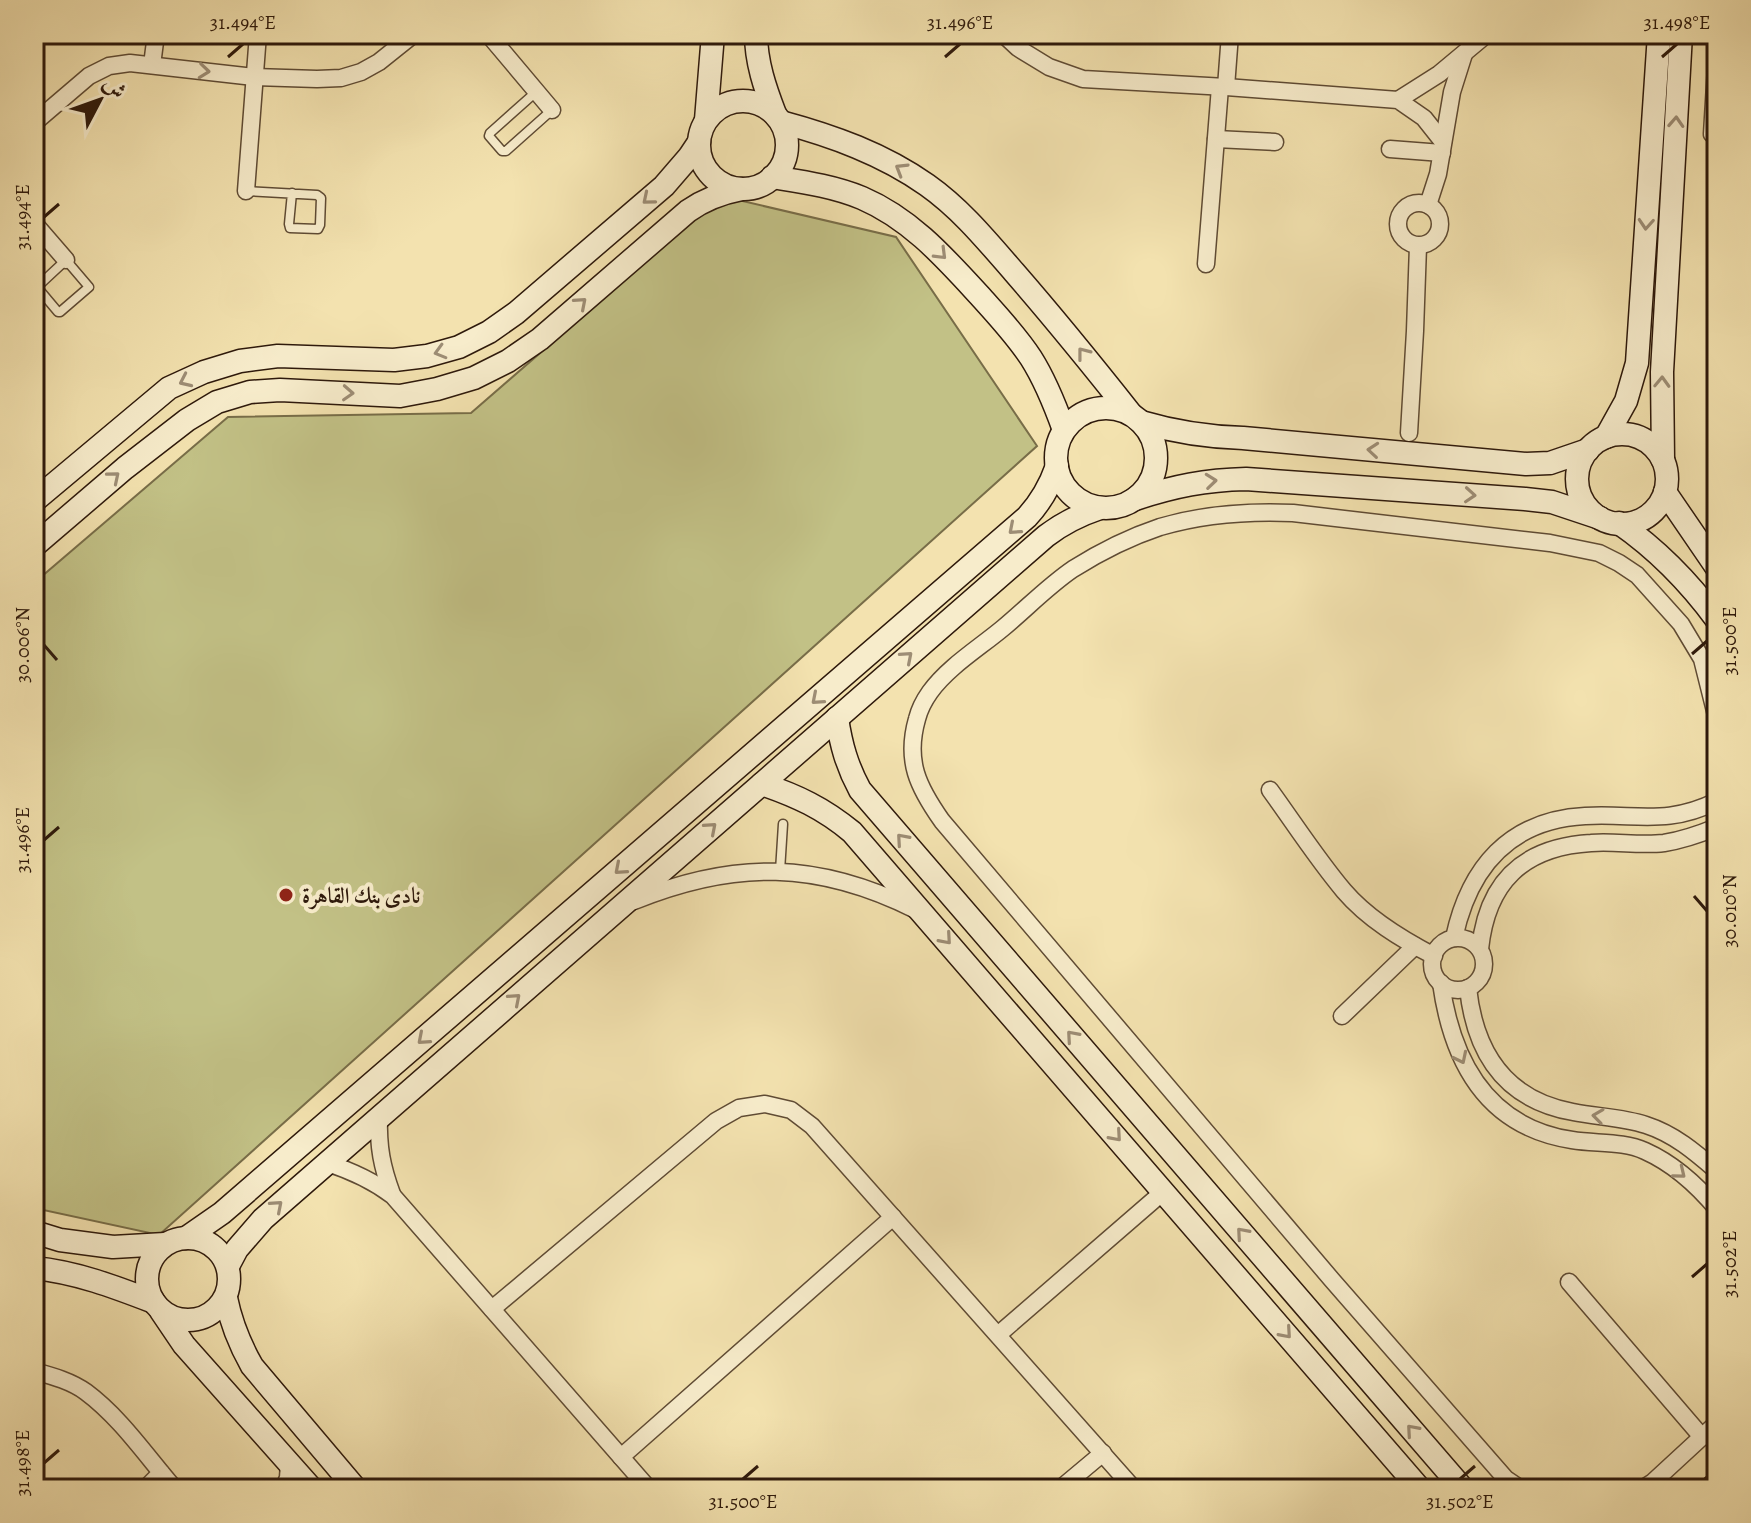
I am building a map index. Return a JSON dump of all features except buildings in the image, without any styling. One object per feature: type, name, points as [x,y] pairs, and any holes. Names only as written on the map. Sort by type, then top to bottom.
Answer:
[{"type":"street","points":[[152,65],[156,34]]},
{"type":"street","points":[[246,191],[258,34]]},
{"type":"street","points":[[34,123],[89,76],[109,66],[130,63],[254,77],[331,79],[354,75],[379,62],[414,34]]},
{"type":"street","points":[[488,34],[552,110]]},
{"type":"street","points":[[713,34],[700,153],[704,164],[720,182],[742,189]]},
{"type":"street","points":[[34,546],[125,468],[187,420],[217,402],[250,392],[280,390],[400,396],[474,378],[508,361],[540,339],[704,200],[763,184],[784,161],[787,152],[785,132],[763,82],[756,34]]},
{"type":"street","points":[[1003,34],[1018,48],[1049,67],[1083,79],[1398,100],[1424,118],[1442,148]]},
{"type":"street","points":[[1206,264],[1216,139],[1230,34]]},
{"type":"street","points":[[1398,100],[1439,74],[1487,34]]},
{"type":"street","points":[[1659,34],[1637,363],[1626,401],[1582,459],[1577,481],[1584,502],[1657,551],[1717,620]]},
{"type":"street","points":[[1663,460],[1662,372],[1681,34]]},
{"type":"street","points":[[1715,137],[1717,51]]},
{"type":"street","points":[[1428,205],[1438,174],[1452,92],[1464,54]]},
{"type":"street","points":[[34,501],[169,388],[204,372],[240,361],[278,356],[394,360],[427,356],[459,347],[489,332],[516,313],[664,186],[689,157],[703,131],[723,106],[745,100],[766,107],[778,118],[879,156],[927,185],[970,221],[1149,432],[1156,455],[1155,468],[1151,480],[1135,499]]},
{"type":"street","points":[[1216,139],[1275,142]]},
{"type":"street","points":[[1390,149],[1442,148]]},
{"type":"street","points":[[772,177],[819,184],[863,199],[904,222],[940,252],[1031,357],[1050,393],[1064,430]]},
{"type":"street","points":[[1428,205],[1438,216],[1439,230],[1431,242],[1418,246],[1405,241],[1398,229],[1398,222],[1408,206],[1428,205]]},
{"type":"street","points":[[34,223],[66,260]]},
{"type":"street","points":[[1409,433],[1418,246]]},
{"type":"street","points":[[228,1266],[249,1233],[379,1117],[1046,536],[1080,514],[1124,505],[1171,487],[1209,480],[1246,479],[1525,499],[1552,502],[1610,521],[1639,520],[1648,516],[1662,501],[1667,470],[1649,442],[1628,434],[1550,463],[1526,464],[1208,437],[1174,431],[1119,409],[1107,408],[1083,413],[1064,430],[1056,454],[1060,478],[1067,489],[1076,498],[1100,508]]},
{"type":"street","points":[[312,1489],[184,1345],[157,1306],[147,1282],[148,1271],[157,1252],[222,1213],[1027,517],[1041,503],[1057,466]]},
{"type":"street","points":[[63,476],[85,502]]},
{"type":"street","points":[[1665,492],[1717,568]]},
{"type":"street","points":[[1521,1489],[1506,1479],[1332,1280],[942,821],[925,797],[914,771],[912,744],[917,717],[930,692],[949,673],[1070,571],[1129,539],[1160,527],[1226,514],[1259,512],[1293,513],[1550,543],[1599,553],[1637,575],[1681,624],[1702,659],[1717,719]]},
{"type":"street","points":[[837,718],[848,769],[860,790],[1463,1489]]},
{"type":"street","points":[[762,784],[811,803],[852,832],[1420,1489]]},
{"type":"street","points":[[1270,790],[1344,892],[1371,917],[1434,956]]},
{"type":"street","points":[[1454,938],[1459,912],[1480,870],[1493,855],[1526,831],[1551,820],[1585,816],[1672,816],[1717,801]]},
{"type":"street","points":[[1480,949],[1482,926],[1490,903],[1502,883],[1539,854],[1561,846],[1681,840],[1717,827]]},
{"type":"street","points":[[622,906],[666,888],[712,876],[760,871],[803,873],[846,882],[887,895],[926,915]]},
{"type":"street","points":[[1454,938],[1464,939],[1480,949],[1484,958],[1482,976],[1468,988],[1449,989],[1435,976],[1432,966],[1434,956],[1445,942],[1454,938]]},
{"type":"street","points":[[1342,1016],[1415,946]]},
{"type":"street","points":[[1441,983],[1453,1041],[1466,1068],[1482,1092],[1507,1116],[1538,1131],[1572,1140],[1608,1142],[1643,1150],[1677,1168],[1717,1209]]},
{"type":"street","points":[[1468,988],[1478,1038],[1506,1080],[1525,1096],[1550,1107],[1645,1125],[1686,1144],[1717,1171]]},
{"type":"street","points":[[492,1309],[716,1121],[739,1108],[765,1104],[791,1110],[812,1126],[1134,1489]]},
{"type":"street","points":[[379,1117],[378,1144],[383,1171],[393,1196]]},
{"type":"street","points":[[327,1163],[351,1170],[393,1196],[649,1489]]},
{"type":"street","points":[[999,1334],[1163,1192]]},
{"type":"street","points":[[621,1457],[893,1217]]},
{"type":"street","points":[[34,1232],[60,1240],[113,1247],[176,1241],[207,1242],[216,1248],[228,1266],[230,1277],[226,1298],[231,1322],[252,1366],[356,1489]]},
{"type":"street","points":[[34,1268],[105,1283],[180,1320],[202,1319],[220,1307],[226,1298]]},
{"type":"street","points":[[1569,1282],[1702,1437]]},
{"type":"street","points":[[34,1371],[55,1376],[84,1391],[109,1412],[175,1489]]},
{"type":"street","points":[[1642,1489],[1717,1423]]},
{"type":"street","points":[[1060,1489],[1103,1453]]},
{"type":"street","points":[[283,1489],[289,1463]]},
{"type":"street","points":[[145,1489],[161,1473]]},
{"type":"street","points":[[1710,1489],[1717,1483]]},
{"type":"lane","points":[[536,91],[489,136],[502,151],[506,151],[552,110]]},
{"type":"lane","points":[[246,191],[292,193],[317,195],[320,197],[318,229],[290,228],[292,193]]},
{"type":"lane","points":[[66,260],[89,287],[58,312],[37,287],[66,260]]},
{"type":"lane","points":[[780,872],[783,824]]},
{"type":"shaded area","name":"نادى بنك القاهرة","points":[[721,196],[896,237],[1037,446],[159,1235],[34,1208],[34,583],[228,417],[471,413]]},
{"type":"place","name":"نادى بنك القاهرة","points":[[286,895]]}]
